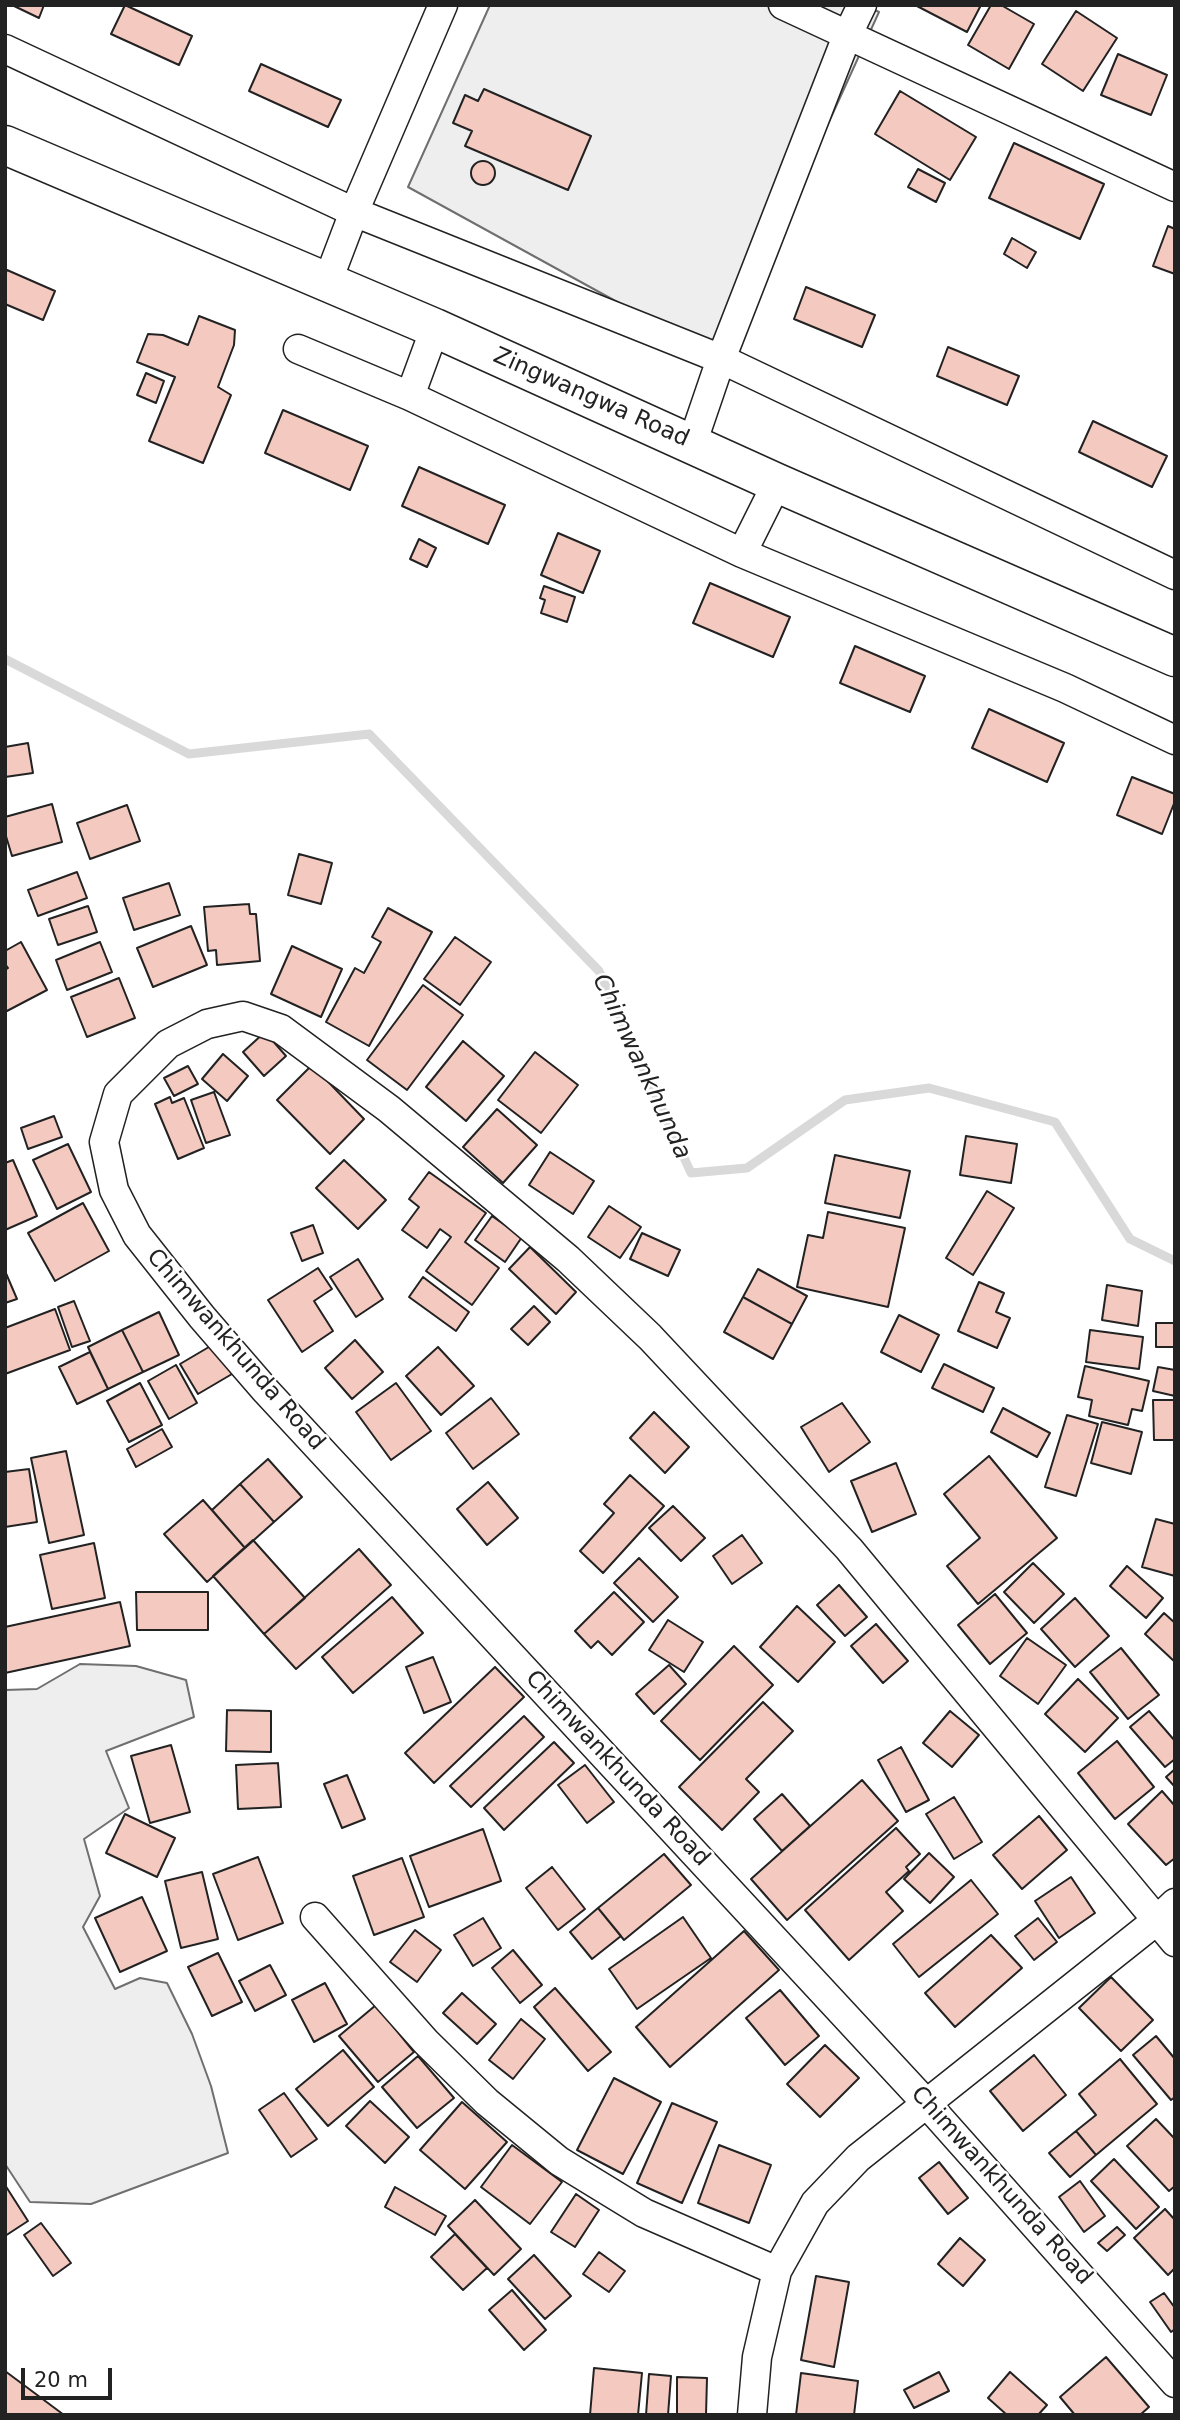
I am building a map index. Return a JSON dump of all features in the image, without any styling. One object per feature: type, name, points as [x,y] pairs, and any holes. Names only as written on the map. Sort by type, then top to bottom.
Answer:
[{"type":"street","points":[[327,283],[354,212],[443,5]]},
{"type":"street","points":[[783,5],[1175,187]]},
{"type":"street","points":[[692,444],[721,359],[847,36],[862,5]]},
{"type":"street","points":[[5,49],[354,212],[721,359],[1175,575]]},
{"type":"street","name":"Zingwangwa Road","points":[[5,145],[435,328],[777,483],[1175,657]]},
{"type":"street","points":[[410,396],[435,328]]},
{"type":"street","points":[[298,349],[410,396],[742,553],[1065,688],[1175,740]]},
{"type":"street","points":[[742,553],[777,483]]},
{"type":"street","name":"Chimwankhunda Road","points":[[1175,1942],[1165,1912],[849,1549],[650,1337],[568,1259],[389,1109],[281,1029],[243,1016],[207,1024],[169,1044],[118,1094],[104,1142],[114,1190],[137,1235],[202,1317],[266,1391],[926,2103],[1175,2383]]},
{"type":"street","points":[[752,2415],[757,2357],[777,2271],[815,2203],[858,2158],[1165,1912]]},
{"type":"street","points":[[315,1917],[435,2051],[486,2102],[559,2161],[644,2213],[777,2271]]},
{"type":"shaded area","points":[[490,5],[864,5],[879,12],[721,359],[408,187]]},
{"type":"shaded area","points":[[80,1664],[136,1666],[186,1680],[194,1717],[106,1751],[129,1808],[84,1839],[100,1896],[83,1927],[115,1989],[140,1978],[167,1983],[192,2034],[211,2086],[228,2153],[91,2204],[30,2202],[5,2164],[5,1690],[37,1689]]},
{"type":"building","points":[[12,5],[44,5],[39,18]]},
{"type":"building","points":[[125,5],[192,36],[179,65],[111,34]]},
{"type":"building","points":[[915,5],[981,5],[967,32]]},
{"type":"building","points":[[991,5],[1001,5],[1034,24],[1009,69],[968,45]]},
{"type":"building","points":[[1076,11],[1117,38],[1083,91],[1042,64]]},
{"type":"building","points":[[1118,54],[1167,75],[1151,115],[1101,95]]},
{"type":"building","points":[[261,64],[341,100],[328,127],[249,91]]},
{"type":"building","points":[[484,89],[591,136],[568,190],[465,146],[472,131],[453,123],[465,95],[478,101]]},
{"type":"building","points":[[900,91],[976,137],[950,180],[875,134]]},
{"type":"building","points":[[1014,143],[1104,184],[1080,239],[989,198]]},
{"type":"building","points":[[483,161],[492,164],[495,173],[492,182],[483,185],[474,182],[471,173],[474,164]]},
{"type":"building","points":[[918,169],[945,183],[936,202],[908,187]]},
{"type":"building","points":[[1168,226],[1175,229],[1175,274],[1153,266]]},
{"type":"building","points":[[1012,238],[1036,252],[1027,268],[1004,254]]},
{"type":"building","points":[[7,270],[55,291],[43,320],[5,304]]},
{"type":"building","points":[[806,287],[875,315],[862,347],[794,319]]},
{"type":"building","points":[[199,316],[235,330],[234,345],[218,387],[231,395],[203,463],[149,441],[175,377],[137,362],[148,334],[163,335],[188,345]]},
{"type":"building","points":[[948,347],[1019,376],[1007,405],[937,376]]},
{"type":"building","points":[[146,373],[164,381],[156,403],[137,395]]},
{"type":"building","points":[[283,410],[368,446],[350,490],[265,453]]},
{"type":"building","points":[[1093,421],[1167,456],[1152,487],[1079,452]]},
{"type":"building","points":[[419,467],[505,505],[488,544],[402,506]]},
{"type":"building","points":[[558,533],[600,551],[583,593],[541,575]]},
{"type":"building","points":[[419,539],[436,548],[427,567],[410,559]]},
{"type":"building","points":[[710,583],[790,617],[773,657],[693,623]]},
{"type":"building","points":[[544,586],[575,597],[567,622],[541,613],[545,600],[540,598]]},
{"type":"building","points":[[855,646],[925,676],[910,712],[840,683]]},
{"type":"building","points":[[989,709],[1064,743],[1047,782],[972,748]]},
{"type":"building","points":[[28,743],[33,773],[5,777],[5,747]]},
{"type":"building","points":[[1132,777],[1175,794],[1175,801],[1162,834],[1117,815]]},
{"type":"building","points":[[52,804],[62,842],[12,856],[5,833],[5,817]]},
{"type":"building","points":[[127,805],[140,841],[90,859],[77,823]]},
{"type":"building","points":[[299,854],[332,863],[321,904],[288,895]]},
{"type":"building","points":[[77,872],[87,898],[38,916],[28,890]]},
{"type":"building","points":[[169,883],[180,915],[134,930],[123,898]]},
{"type":"building","points":[[249,904],[250,914],[256,914],[260,961],[217,965],[216,950],[208,951],[204,907]]},
{"type":"building","points":[[88,906],[97,932],[58,945],[49,919]]},
{"type":"building","points":[[388,908],[432,932],[369,1046],[326,1022],[355,968],[364,973],[381,942],[372,937]]},
{"type":"building","points":[[191,926],[207,965],[153,987],[137,948]]},
{"type":"building","points":[[455,937],[491,962],[460,1005],[424,979]]},
{"type":"building","points":[[21,942],[47,990],[5,1012],[5,970],[8,968],[5,964],[5,951]]},
{"type":"building","points":[[100,942],[112,972],[67,990],[56,960]]},
{"type":"building","points":[[292,946],[342,969],[321,1017],[271,994]]},
{"type":"building","points":[[119,978],[135,1018],[87,1037],[71,997]]},
{"type":"building","points":[[423,985],[463,1015],[407,1090],[367,1060]]},
{"type":"building","points":[[265,1032],[286,1056],[264,1076],[243,1052]]},
{"type":"building","points":[[463,1041],[504,1076],[466,1121],[426,1087]]},
{"type":"building","points":[[535,1052],[578,1085],[541,1133],[498,1100]]},
{"type":"building","points":[[223,1054],[248,1076],[227,1101],[202,1079]]},
{"type":"building","points":[[312,1065],[364,1119],[330,1154],[277,1100]]},
{"type":"building","points":[[188,1066],[198,1084],[174,1096],[164,1078]]},
{"type":"building","points":[[214,1092],[230,1135],[206,1143],[191,1100]]},
{"type":"building","points":[[170,1097],[172,1103],[184,1098],[204,1148],[178,1159],[155,1104]]},
{"type":"building","points":[[497,1109],[537,1145],[503,1183],[463,1147]]},
{"type":"building","points":[[54,1116],[62,1137],[28,1149],[21,1128]]},
{"type":"building","points":[[966,1136],[1017,1144],[1011,1183],[960,1175]]},
{"type":"building","points":[[68,1144],[91,1192],[57,1209],[33,1160]]},
{"type":"building","points":[[550,1152],[594,1181],[573,1214],[529,1185]]},
{"type":"building","points":[[835,1155],[910,1171],[900,1218],[825,1203]]},
{"type":"building","points":[[13,1160],[37,1216],[5,1230],[5,1163]]},
{"type":"building","points":[[344,1160],[386,1200],[358,1229],[316,1188]]},
{"type":"building","points":[[429,1172],[486,1213],[465,1242],[499,1268],[472,1305],[426,1271],[451,1237],[440,1229],[427,1248],[402,1230],[419,1207],[409,1199]]},
{"type":"building","points":[[987,1191],[1014,1208],[973,1275],[946,1258]]},
{"type":"building","points":[[83,1203],[109,1251],[55,1281],[28,1233]]},
{"type":"building","points":[[609,1206],[641,1227],[620,1258],[588,1237]]},
{"type":"building","points":[[828,1212],[905,1228],[888,1307],[797,1287],[808,1235],[823,1238]]},
{"type":"building","points":[[492,1216],[522,1237],[505,1262],[475,1240]]},
{"type":"building","points":[[313,1225],[323,1253],[302,1261],[291,1233]]},
{"type":"building","points":[[642,1233],[680,1250],[668,1276],[630,1259]]},
{"type":"building","points":[[530,1247],[576,1292],[556,1314],[509,1269]]},
{"type":"building","points":[[358,1259],[383,1299],[356,1317],[330,1277]]},
{"type":"building","points":[[318,1268],[332,1289],[314,1301],[333,1331],[302,1352],[268,1300]]},
{"type":"building","points":[[758,1269],[807,1296],[792,1324],[743,1297]]},
{"type":"building","points":[[5,1271],[17,1299],[5,1303]]},
{"type":"building","points":[[423,1277],[469,1312],[456,1331],[409,1297]]},
{"type":"building","points":[[979,1282],[1004,1293],[996,1312],[1010,1318],[997,1348],[958,1331]]},
{"type":"building","points":[[1107,1285],[1142,1291],[1138,1326],[1102,1320]]},
{"type":"building","points":[[743,1297],[792,1324],[773,1359],[724,1332]]},
{"type":"building","points":[[74,1301],[90,1341],[72,1347],[58,1307]]},
{"type":"building","points":[[534,1306],[550,1322],[528,1345],[511,1329]]},
{"type":"building","points":[[55,1309],[70,1350],[5,1374],[5,1328]]},
{"type":"building","points":[[159,1312],[179,1355],[143,1372],[122,1330]]},
{"type":"building","points":[[899,1315],[939,1335],[921,1372],[881,1352]]},
{"type":"building","points":[[1156,1323],[1175,1323],[1175,1347],[1156,1347]]},
{"type":"building","points":[[122,1330],[143,1372],[108,1389],[88,1347]]},
{"type":"building","points":[[1090,1330],[1143,1337],[1139,1369],[1086,1362]]},
{"type":"building","points":[[355,1340],[383,1372],[352,1399],[325,1368]]},
{"type":"building","points":[[214,1344],[232,1374],[198,1394],[180,1364]]},
{"type":"building","points":[[438,1347],[474,1386],[441,1415],[406,1376]]},
{"type":"building","points":[[90,1352],[108,1389],[77,1404],[59,1367]]},
{"type":"building","points":[[944,1364],[994,1388],[983,1412],[932,1388]]},
{"type":"building","points":[[176,1365],[197,1403],[169,1419],[148,1381]]},
{"type":"building","points":[[1085,1366],[1149,1381],[1142,1411],[1132,1409],[1128,1425],[1089,1416],[1092,1400],[1078,1397]]},
{"type":"building","points":[[1158,1367],[1175,1370],[1175,1396],[1153,1391]]},
{"type":"building","points":[[140,1383],[162,1425],[129,1442],[107,1401]]},
{"type":"building","points":[[396,1383],[431,1431],[391,1460],[356,1412]]},
{"type":"building","points":[[491,1398],[519,1434],[473,1469],[446,1433]]},
{"type":"building","points":[[1153,1400],[1175,1400],[1175,1440],[1154,1440]]},
{"type":"building","points":[[842,1403],[870,1442],[829,1472],[801,1427]]},
{"type":"building","points":[[1003,1408],[1050,1433],[1037,1457],[991,1432]]},
{"type":"building","points":[[654,1412],[689,1447],[665,1473],[630,1438]]},
{"type":"building","points":[[1067,1415],[1098,1424],[1076,1496],[1045,1487]]},
{"type":"building","points":[[1102,1422],[1142,1432],[1131,1474],[1091,1463]]},
{"type":"building","points":[[162,1429],[172,1447],[136,1467],[127,1449]]},
{"type":"building","points":[[66,1451],[84,1535],[49,1543],[31,1458]]},
{"type":"building","points":[[989,1456],[1057,1538],[978,1604],[947,1566],[980,1538],[944,1494]]},
{"type":"building","points":[[268,1459],[302,1497],[274,1522],[240,1484]]},
{"type":"building","points":[[896,1463],[916,1514],[872,1532],[851,1481]]},
{"type":"building","points":[[29,1469],[37,1522],[5,1527],[5,1472]]},
{"type":"building","points":[[630,1475],[664,1506],[603,1573],[580,1551],[614,1513],[604,1504]]},
{"type":"building","points":[[488,1482],[518,1518],[487,1545],[457,1509]]},
{"type":"building","points":[[240,1484],[274,1522],[245,1548],[212,1510]]},
{"type":"building","points":[[203,1500],[245,1548],[207,1582],[164,1534]]},
{"type":"building","points":[[673,1506],[705,1538],[681,1561],[649,1528]]},
{"type":"building","points":[[1156,1519],[1175,1524],[1175,1576],[1142,1567]]},
{"type":"building","points":[[742,1535],[762,1563],[732,1584],[713,1556]]},
{"type":"building","points":[[253,1540],[305,1598],[264,1634],[213,1576]]},
{"type":"building","points":[[94,1543],[105,1598],[52,1609],[40,1555]]},
{"type":"building","points":[[359,1549],[391,1585],[296,1669],[264,1634]]},
{"type":"building","points":[[639,1558],[678,1597],[653,1622],[614,1583]]},
{"type":"building","points":[[1033,1563],[1064,1594],[1034,1623],[1004,1592]]},
{"type":"building","points":[[1127,1566],[1163,1598],[1146,1618],[1110,1586]]},
{"type":"building","points":[[839,1585],[867,1617],[845,1636],[817,1605]]},
{"type":"building","points":[[136,1592],[208,1592],[208,1630],[137,1630]]},
{"type":"building","points":[[614,1592],[644,1622],[612,1655],[598,1641],[591,1648],[575,1631]]},
{"type":"building","points":[[995,1594],[1027,1633],[990,1664],[958,1625]]},
{"type":"building","points":[[392,1597],[423,1633],[353,1693],[322,1657]]},
{"type":"building","points":[[1075,1598],[1109,1636],[1075,1667],[1041,1629]]},
{"type":"building","points":[[120,1602],[130,1646],[5,1673],[5,1627]]},
{"type":"building","points":[[797,1606],[835,1642],[798,1682],[760,1647]]},
{"type":"building","points":[[1164,1613],[1175,1623],[1175,1662],[1145,1634]]},
{"type":"building","points":[[668,1620],[703,1642],[684,1672],[649,1650]]},
{"type":"building","points":[[876,1624],[908,1661],[883,1683],[851,1646]]},
{"type":"building","points":[[1027,1638],[1066,1665],[1038,1704],[1000,1676]]},
{"type":"building","points":[[734,1646],[773,1685],[700,1760],[661,1721]]},
{"type":"building","points":[[1121,1648],[1159,1695],[1128,1719],[1090,1672]]},
{"type":"building","points":[[433,1657],[451,1702],[424,1713],[406,1667]]},
{"type":"building","points":[[669,1665],[686,1684],[654,1714],[636,1694]]},
{"type":"building","points":[[495,1667],[524,1697],[434,1783],[405,1753]]},
{"type":"building","points":[[1078,1679],[1118,1718],[1085,1752],[1045,1714]]},
{"type":"building","points":[[763,1702],[793,1731],[746,1779],[759,1792],[722,1830],[679,1787]]},
{"type":"building","points":[[227,1710],[271,1711],[271,1752],[226,1751]]},
{"type":"building","points":[[950,1711],[979,1735],[952,1767],[923,1743]]},
{"type":"building","points":[[1149,1711],[1175,1741],[1175,1759],[1165,1767],[1130,1727]]},
{"type":"building","points":[[524,1716],[544,1737],[471,1807],[450,1786]]},
{"type":"building","points":[[1117,1741],[1154,1787],[1115,1819],[1078,1773]]},
{"type":"building","points":[[554,1742],[574,1763],[504,1830],[484,1808]]},
{"type":"building","points":[[171,1745],[190,1812],[150,1823],[131,1756]]},
{"type":"building","points":[[901,1747],[929,1800],[906,1812],[878,1760]]},
{"type":"building","points":[[278,1763],[281,1807],[238,1809],[236,1765]]},
{"type":"building","points":[[585,1765],[614,1802],[587,1823],[558,1785]]},
{"type":"building","points":[[1175,1769],[1175,1787],[1166,1777]]},
{"type":"building","points":[[347,1775],[365,1819],[342,1828],[324,1784]]},
{"type":"building","points":[[862,1780],[898,1821],[787,1920],[751,1879]]},
{"type":"building","points":[[1162,1791],[1175,1806],[1175,1858],[1166,1865],[1128,1824]]},
{"type":"building","points":[[782,1794],[810,1826],[782,1851],[754,1819]]},
{"type":"building","points":[[954,1797],[982,1842],[954,1859],[926,1814]]},
{"type":"building","points":[[125,1814],[175,1838],[157,1877],[106,1853]]},
{"type":"building","points":[[1039,1816],[1067,1850],[1022,1889],[993,1855]]},
{"type":"building","points":[[896,1828],[920,1854],[906,1867],[909,1871],[886,1892],[903,1911],[849,1960],[805,1910]]},
{"type":"building","points":[[483,1829],[501,1881],[429,1907],[410,1856]]},
{"type":"building","points":[[929,1853],[954,1877],[930,1903],[904,1879]]},
{"type":"building","points":[[664,1854],[691,1885],[624,1940],[598,1908]]},
{"type":"building","points":[[258,1857],[283,1923],[238,1940],[213,1874]]},
{"type":"building","points":[[402,1858],[424,1917],[374,1935],[353,1876]]},
{"type":"building","points":[[552,1867],[585,1909],[558,1930],[526,1888]]},
{"type":"building","points":[[202,1872],[218,1939],[181,1948],[165,1881]]},
{"type":"building","points":[[1071,1877],[1095,1913],[1059,1938],[1035,1901]]},
{"type":"building","points":[[971,1880],[998,1914],[919,1977],[893,1944]]},
{"type":"building","points":[[142,1897],[167,1951],[120,1972],[95,1918]]},
{"type":"building","points":[[598,1908],[621,1936],[592,1959],[570,1932]]},
{"type":"building","points":[[683,1917],[711,1958],[637,2009],[609,1969]]},
{"type":"building","points":[[483,1918],[501,1948],[473,1966],[454,1935]]},
{"type":"building","points":[[1038,1918],[1057,1942],[1034,1960],[1015,1936]]},
{"type":"building","points":[[415,1930],[441,1950],[417,1982],[390,1962]]},
{"type":"building","points":[[744,1931],[779,1970],[670,2067],[636,2027]]},
{"type":"building","points":[[991,1935],[1022,1968],[955,2027],[925,1993]]},
{"type":"building","points":[[513,1950],[542,1985],[520,2003],[492,1968]]},
{"type":"building","points":[[218,1953],[242,2002],[212,2016],[188,1967]]},
{"type":"building","points":[[270,1965],[286,1995],[255,2011],[239,1981]]},
{"type":"building","points":[[1111,1977],[1153,2020],[1121,2051],[1079,2008]]},
{"type":"building","points":[[325,1983],[347,2024],[314,2042],[292,2000]]},
{"type":"building","points":[[555,1988],[611,2052],[588,2071],[534,2007]]},
{"type":"building","points":[[780,1990],[819,2036],[785,2065],[746,2018]]},
{"type":"building","points":[[462,1993],[496,2024],[477,2044],[443,2013]]},
{"type":"building","points":[[376,2005],[414,2052],[378,2082],[339,2036]]},
{"type":"building","points":[[521,2019],[545,2039],[513,2079],[489,2060]]},
{"type":"building","points":[[1156,2036],[1175,2059],[1175,2097],[1171,2100],[1133,2055]]},
{"type":"building","points":[[825,2045],[859,2078],[820,2117],[787,2084]]},
{"type":"building","points":[[343,2050],[374,2087],[328,2126],[296,2089]]},
{"type":"building","points":[[1034,2055],[1066,2095],[1023,2131],[990,2091]]},
{"type":"building","points":[[418,2056],[454,2098],[417,2128],[382,2087]]},
{"type":"building","points":[[1120,2059],[1157,2104],[1096,2155],[1076,2131],[1096,2115],[1079,2094]]},
{"type":"building","points":[[614,2078],[661,2102],[623,2174],[577,2150]]},
{"type":"building","points":[[284,2093],[317,2139],[291,2157],[259,2110]]},
{"type":"building","points":[[370,2101],[409,2137],[385,2163],[346,2126]]},
{"type":"building","points":[[462,2102],[507,2142],[465,2189],[420,2150]]},
{"type":"building","points":[[672,2103],[717,2122],[682,2203],[637,2183]]},
{"type":"building","points":[[1156,2119],[1175,2139],[1175,2186],[1169,2191],[1127,2146]]},
{"type":"building","points":[[1076,2131],[1096,2155],[1070,2177],[1049,2153]]},
{"type":"building","points":[[512,2145],[562,2182],[530,2224],[481,2187]]},
{"type":"building","points":[[719,2145],[771,2165],[749,2223],[698,2203]]},
{"type":"building","points":[[1114,2159],[1159,2207],[1136,2229],[1091,2181]]},
{"type":"building","points":[[939,2162],[968,2198],[948,2214],[919,2178]]},
{"type":"building","points":[[1080,2181],[1105,2216],[1084,2232],[1059,2197]]},
{"type":"building","points":[[5,2185],[28,2221],[5,2236]]},
{"type":"building","points":[[395,2187],[446,2216],[435,2235],[385,2207]]},
{"type":"building","points":[[576,2194],[599,2210],[575,2247],[551,2232]]},
{"type":"building","points":[[475,2200],[521,2249],[494,2275],[448,2226]]},
{"type":"building","points":[[1165,2209],[1175,2220],[1175,2268],[1168,2275],[1134,2238]]},
{"type":"building","points":[[41,2223],[71,2263],[53,2276],[24,2235]]},
{"type":"building","points":[[1117,2227],[1125,2235],[1107,2251],[1098,2243]]},
{"type":"building","points":[[455,2234],[487,2268],[463,2290],[431,2257]]},
{"type":"building","points":[[960,2238],[985,2260],[963,2286],[938,2264]]},
{"type":"building","points":[[599,2252],[625,2271],[609,2292],[583,2274]]},
{"type":"building","points":[[534,2255],[571,2296],[545,2319],[508,2279]]},
{"type":"building","points":[[816,2276],[849,2282],[834,2367],[801,2360]]},
{"type":"building","points":[[512,2290],[546,2330],[524,2350],[489,2310]]},
{"type":"building","points":[[1164,2293],[1175,2308],[1175,2329],[1171,2332],[1150,2302]]},
{"type":"building","points":[[1106,2357],[1149,2407],[1140,2415],[1075,2415],[1060,2397]]},
{"type":"building","points":[[594,2368],[642,2373],[638,2415],[590,2415]]},
{"type":"building","points":[[5,2371],[64,2415],[5,2415]]},
{"type":"building","points":[[939,2372],[949,2391],[914,2408],[904,2390]]},
{"type":"building","points":[[1010,2372],[1047,2405],[1038,2415],[1007,2415],[988,2398]]},
{"type":"building","points":[[801,2373],[858,2381],[854,2415],[796,2415]]},
{"type":"building","points":[[649,2374],[671,2376],[668,2415],[646,2415]]},
{"type":"building","points":[[677,2377],[707,2378],[706,2415],[677,2415]]},
{"type":"waterway","name":"Chimwankhunda","points":[[5,659],[189,754],[369,734],[599,971],[691,1173],[747,1168],[845,1100],[929,1088],[1055,1122],[1130,1239],[1175,1261]]}]
